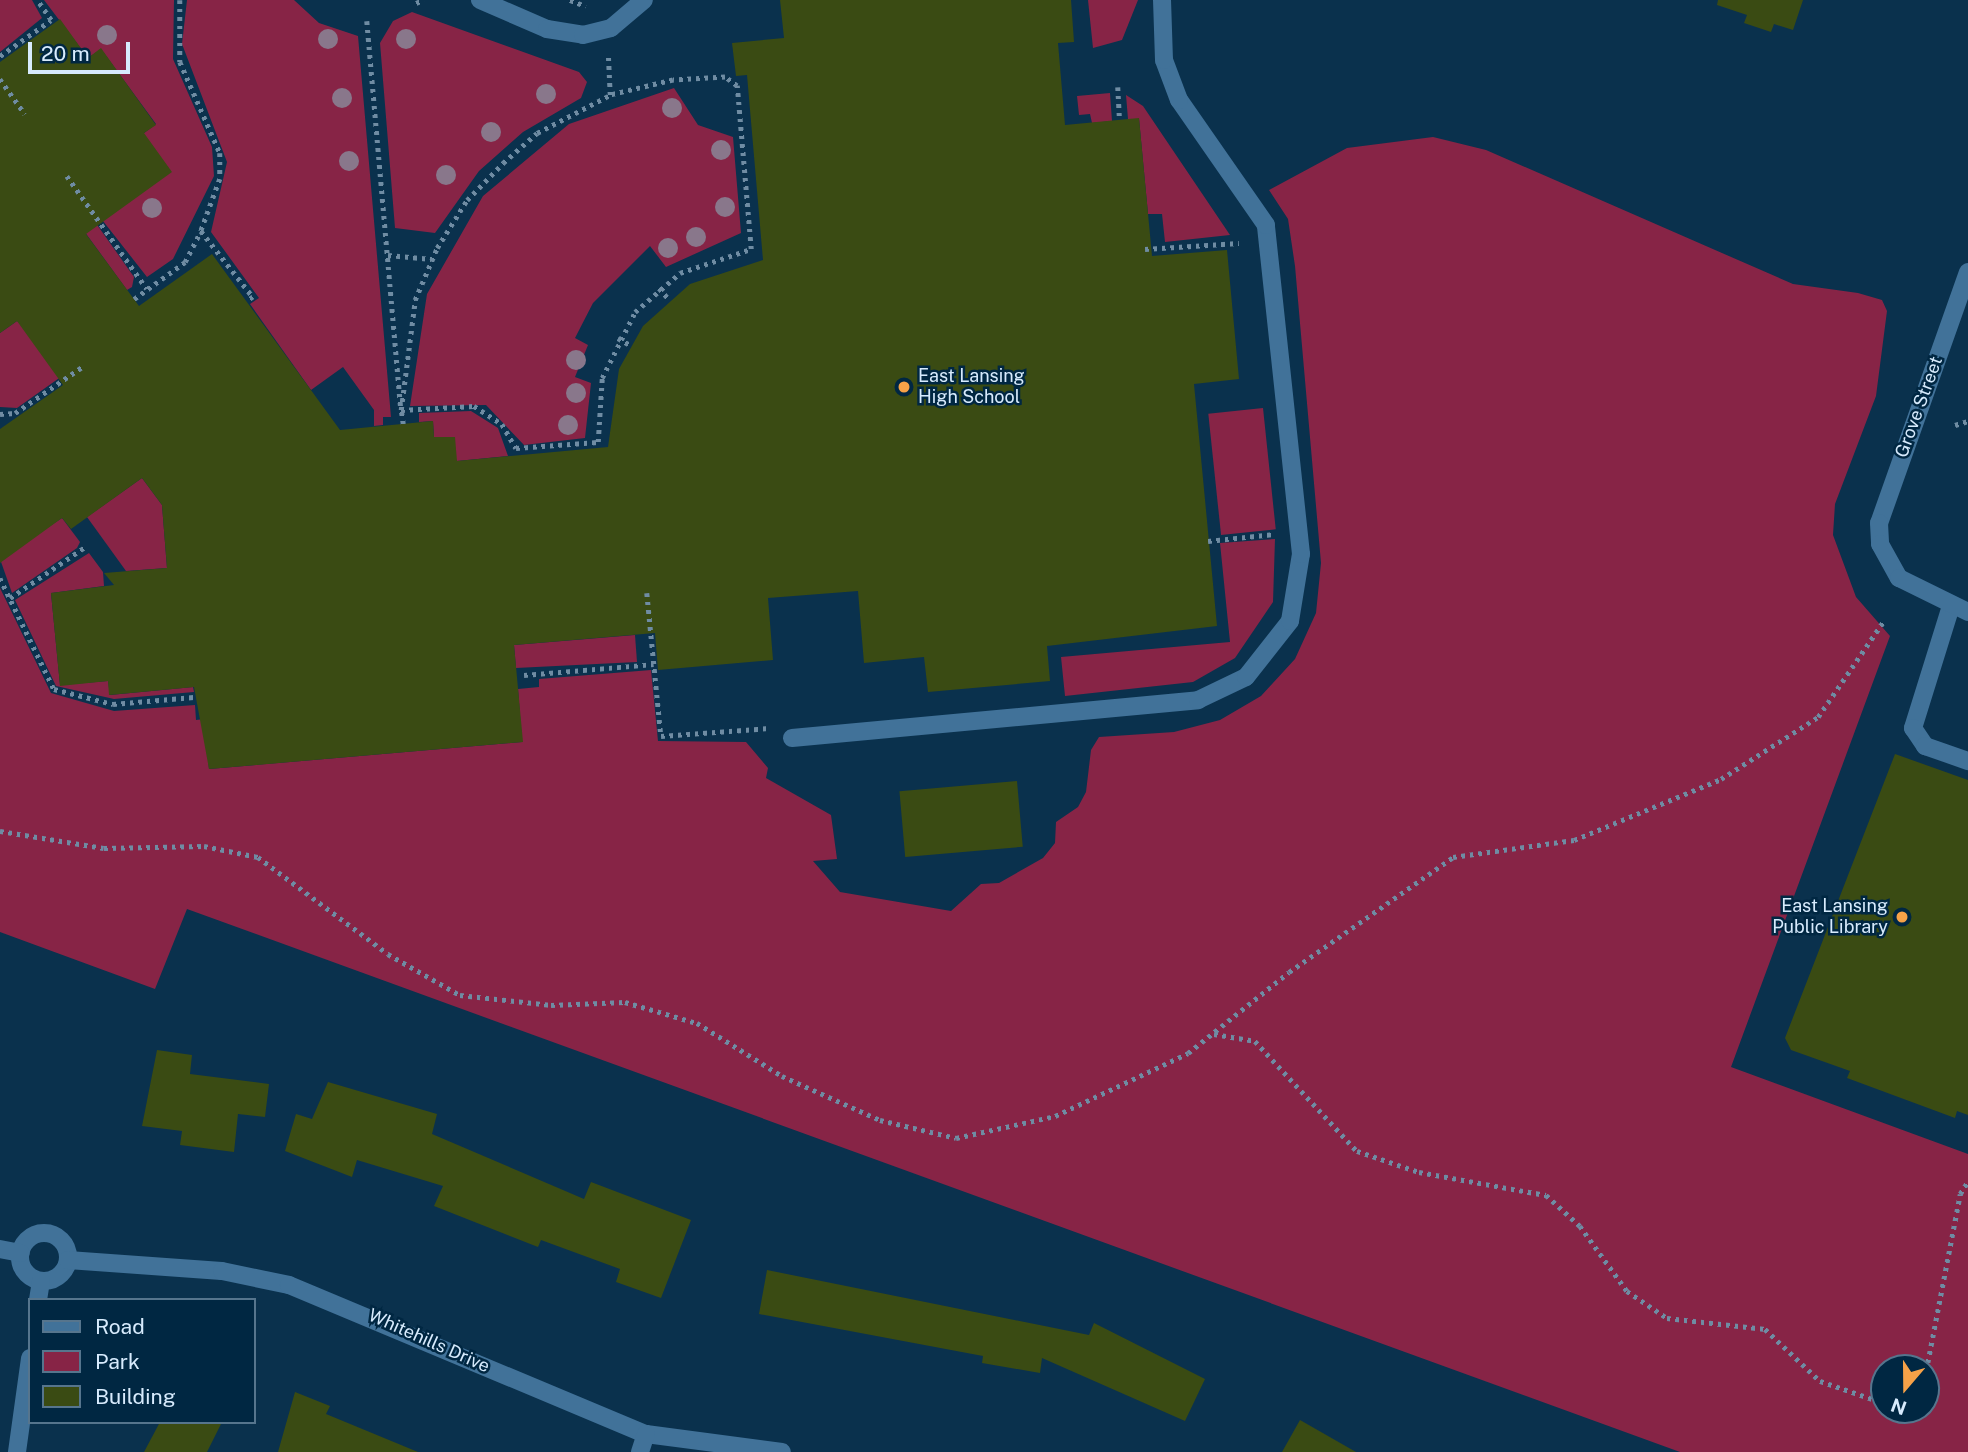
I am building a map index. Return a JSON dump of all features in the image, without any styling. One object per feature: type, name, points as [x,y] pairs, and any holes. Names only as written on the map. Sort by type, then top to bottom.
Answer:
[{"type":"street","points":[[480,0],[547,29],[583,35],[611,28],[645,0]]},
{"type":"street","points":[[792,738],[1172,704],[1223,690],[1265,659],[1290,621],[1301,577],[1266,225],[1179,100],[1164,60],[1162,0]]},
{"type":"street","name":"Grove Street","points":[[1960,609],[1899,578],[1880,544],[1882,505],[1968,272]]},
{"type":"street","points":[[1960,609],[1913,728],[1925,746],[1968,761]]},
{"type":"street","points":[[46,1233],[60,1239],[68,1260],[56,1279],[41,1281],[26,1273],[21,1253],[30,1237],[46,1233]]},
{"type":"street","points":[[0,1249],[21,1253]]},
{"type":"street","name":"Whitehills Drive","points":[[68,1260],[222,1271],[289,1285],[646,1434],[782,1452]]},
{"type":"street","points":[[38,1298],[41,1281]]},
{"type":"street","points":[[17,1452],[28,1372]]},
{"type":"street","points":[[640,1452],[646,1434]]},
{"type":"path","points":[[0,56],[51,20],[37,0]]},
{"type":"path","points":[[134,299],[185,262],[201,231],[220,179],[220,153],[180,62],[180,0]]},
{"type":"path","points":[[416,3],[423,0]]},
{"type":"path","points":[[368,21],[403,424]]},
{"type":"path","points":[[610,62],[610,95]]},
{"type":"path","points":[[725,77],[737,86],[751,249],[702,262],[659,288],[618,338],[602,378],[598,442],[516,448],[502,424],[474,406],[401,410],[415,300],[432,259],[467,200],[503,163],[537,133],[610,95],[673,80],[725,77]]},
{"type":"path","points":[[0,79],[25,114]]},
{"type":"path","points":[[1118,87],[1120,120]]},
{"type":"path","points":[[67,176],[147,289]]},
{"type":"path","points":[[201,231],[253,297],[247,301]]},
{"type":"path","points":[[1145,249],[1239,243]]},
{"type":"path","points":[[387,255],[432,259]]},
{"type":"path","points":[[659,288],[669,299]]},
{"type":"path","points":[[618,338],[630,345]]},
{"type":"path","points":[[0,414],[15,413],[82,367]]},
{"type":"path","points":[[1955,425],[1968,421]]},
{"type":"path","points":[[1208,541],[1296,532]]},
{"type":"path","points":[[10,598],[85,547]]},
{"type":"path","points":[[0,578],[54,689],[113,704],[194,697]]},
{"type":"path","points":[[647,593],[661,736],[791,727],[792,738]]},
{"type":"path","points":[[0,831],[104,848],[204,846],[258,857],[388,954],[460,995],[551,1004],[625,1002],[696,1023],[782,1076],[867,1115],[956,1138],[1055,1116],[1188,1053],[1453,857],[1574,840],[1721,779],[1818,717],[1882,622]]},
{"type":"path","points":[[524,675],[654,664]]},
{"type":"path","points":[[1213,1033],[1255,1041],[1357,1151],[1419,1172],[1546,1195],[1580,1226],[1627,1291],[1667,1318],[1765,1329],[1820,1381],[1870,1398]]},
{"type":"path","points":[[1929,1354],[1960,1194],[1968,1181]]},
{"type":"green space","points":[[0,0],[32,0],[42,18],[0,52]]},
{"type":"green space","points":[[44,0],[174,0],[173,59],[212,147],[214,176],[173,259],[147,277],[103,221],[144,133],[156,124],[101,49],[88,58]]},
{"type":"green space","points":[[187,0],[294,0],[319,23],[358,36],[391,417],[383,417],[383,425],[374,426],[374,410],[343,367],[311,390],[250,304],[259,298],[211,232],[227,162],[182,44]]},
{"type":"green space","points":[[1088,0],[1138,0],[1122,40],[1093,48]]},
{"type":"green space","points":[[412,12],[579,72],[587,82],[581,98],[523,132],[479,171],[435,233],[395,228],[380,43],[393,21]]},
{"type":"green space","points":[[674,88],[698,125],[733,137],[741,233],[666,267],[650,246],[593,303],[575,338],[588,345],[575,377],[591,383],[585,438],[524,445],[486,405],[410,406],[427,294],[483,196],[569,124]]},
{"type":"green space","points":[[1110,93],[1112,121],[1092,123],[1090,114],[1079,115],[1077,96]]},
{"type":"green space","points":[[1126,95],[1143,106],[1230,235],[1165,242],[1162,214],[1148,214],[1139,119],[1128,119]]},
{"type":"green space","points":[[1433,137],[1486,150],[1793,284],[1858,293],[1882,300],[1887,311],[1876,396],[1835,504],[1833,535],[1856,597],[1890,636],[1731,1067],[1968,1154],[1968,1452],[1680,1452],[187,909],[155,989],[0,932],[0,588],[51,693],[114,711],[195,705],[196,720],[204,719],[209,769],[522,742],[518,689],[539,687],[539,679],[651,670],[658,741],[746,742],[768,768],[766,778],[831,815],[837,859],[813,861],[840,892],[951,911],[981,884],[999,883],[1043,858],[1055,843],[1056,822],[1078,807],[1086,792],[1091,750],[1099,737],[1174,732],[1220,720],[1261,696],[1295,659],[1316,613],[1321,563],[1295,266],[1288,219],[1269,190],[1347,148]]},
{"type":"green space","points":[[64,178],[134,277],[132,287],[127,290],[52,187]]},
{"type":"green space","points":[[17,321],[79,364],[17,408],[0,407],[0,333]]},
{"type":"green space","points":[[1263,408],[1276,529],[1221,535],[1208,414]]},
{"type":"green space","points":[[471,411],[498,428],[508,456],[457,461],[434,437],[433,421],[419,422],[419,413]]},
{"type":"green space","points":[[142,478],[162,505],[167,568],[126,571],[87,517]]},
{"type":"green space","points":[[62,518],[80,542],[77,548],[12,593],[0,559]]},
{"type":"green space","points":[[1275,539],[1273,602],[1235,658],[1193,682],[1065,696],[1061,657],[1230,642],[1220,543]]},
{"type":"green space","points":[[89,553],[103,572],[104,586],[51,593],[60,685],[108,681],[110,695],[193,687],[194,692],[114,699],[56,686],[15,600]]},
{"type":"green space","points":[[635,635],[637,662],[516,668],[514,645]]},
{"type":"building","name":"East Lansing High School","points":[[780,0],[1071,0],[1074,42],[1058,43],[1065,125],[1139,118],[1152,256],[1227,250],[1239,379],[1194,384],[1217,626],[1047,646],[1050,681],[928,692],[924,657],[864,663],[858,591],[768,598],[773,660],[658,670],[655,633],[514,645],[523,742],[209,769],[194,687],[109,695],[108,681],[60,686],[51,593],[114,585],[104,573],[167,568],[162,505],[142,478],[71,529],[62,518],[0,563],[0,429],[63,385],[17,321],[0,333],[0,62],[60,19],[88,58],[101,48],[156,125],[144,133],[172,172],[86,234],[139,306],[212,254],[340,430],[433,421],[434,437],[455,437],[457,461],[608,447],[619,369],[643,326],[690,284],[763,260],[747,75],[736,76],[732,43],[784,38]]},
{"type":"building","points":[[1718,0],[1803,0],[1793,30],[1774,24],[1771,32],[1744,23],[1747,15],[1717,5]]},
{"type":"building","name":"East Lansing Public Library","points":[[1895,754],[1968,780],[1968,1115],[1957,1111],[1955,1118],[1847,1078],[1850,1071],[1791,1050],[1785,1038]]},
{"type":"building","points":[[1017,781],[1023,847],[905,857],[899,791]]},
{"type":"building","points":[[157,1050],[192,1055],[190,1074],[269,1084],[265,1117],[238,1114],[234,1152],[180,1145],[182,1131],[142,1126]]},
{"type":"building","points":[[328,1082],[437,1114],[432,1134],[584,1199],[591,1182],[691,1220],[661,1298],[616,1282],[620,1269],[541,1240],[538,1247],[434,1206],[443,1186],[357,1160],[352,1177],[285,1151],[296,1114],[312,1119]]},
{"type":"building","points":[[767,1270],[1089,1335],[1094,1323],[1205,1379],[1185,1421],[1042,1358],[1040,1373],[982,1363],[983,1356],[759,1314]]},
{"type":"building","points":[[295,1392],[330,1406],[326,1414],[418,1452],[278,1452]]},
{"type":"building","points":[[1300,1420],[1356,1452],[1282,1452]]},
{"type":"building","points":[[159,1424],[221,1424],[207,1452],[144,1452]]},
{"type":"place","name":"East Lansing High School","points":[[904,387]]},
{"type":"place","name":"East Lansing Public Library","points":[[1902,917]]}]
